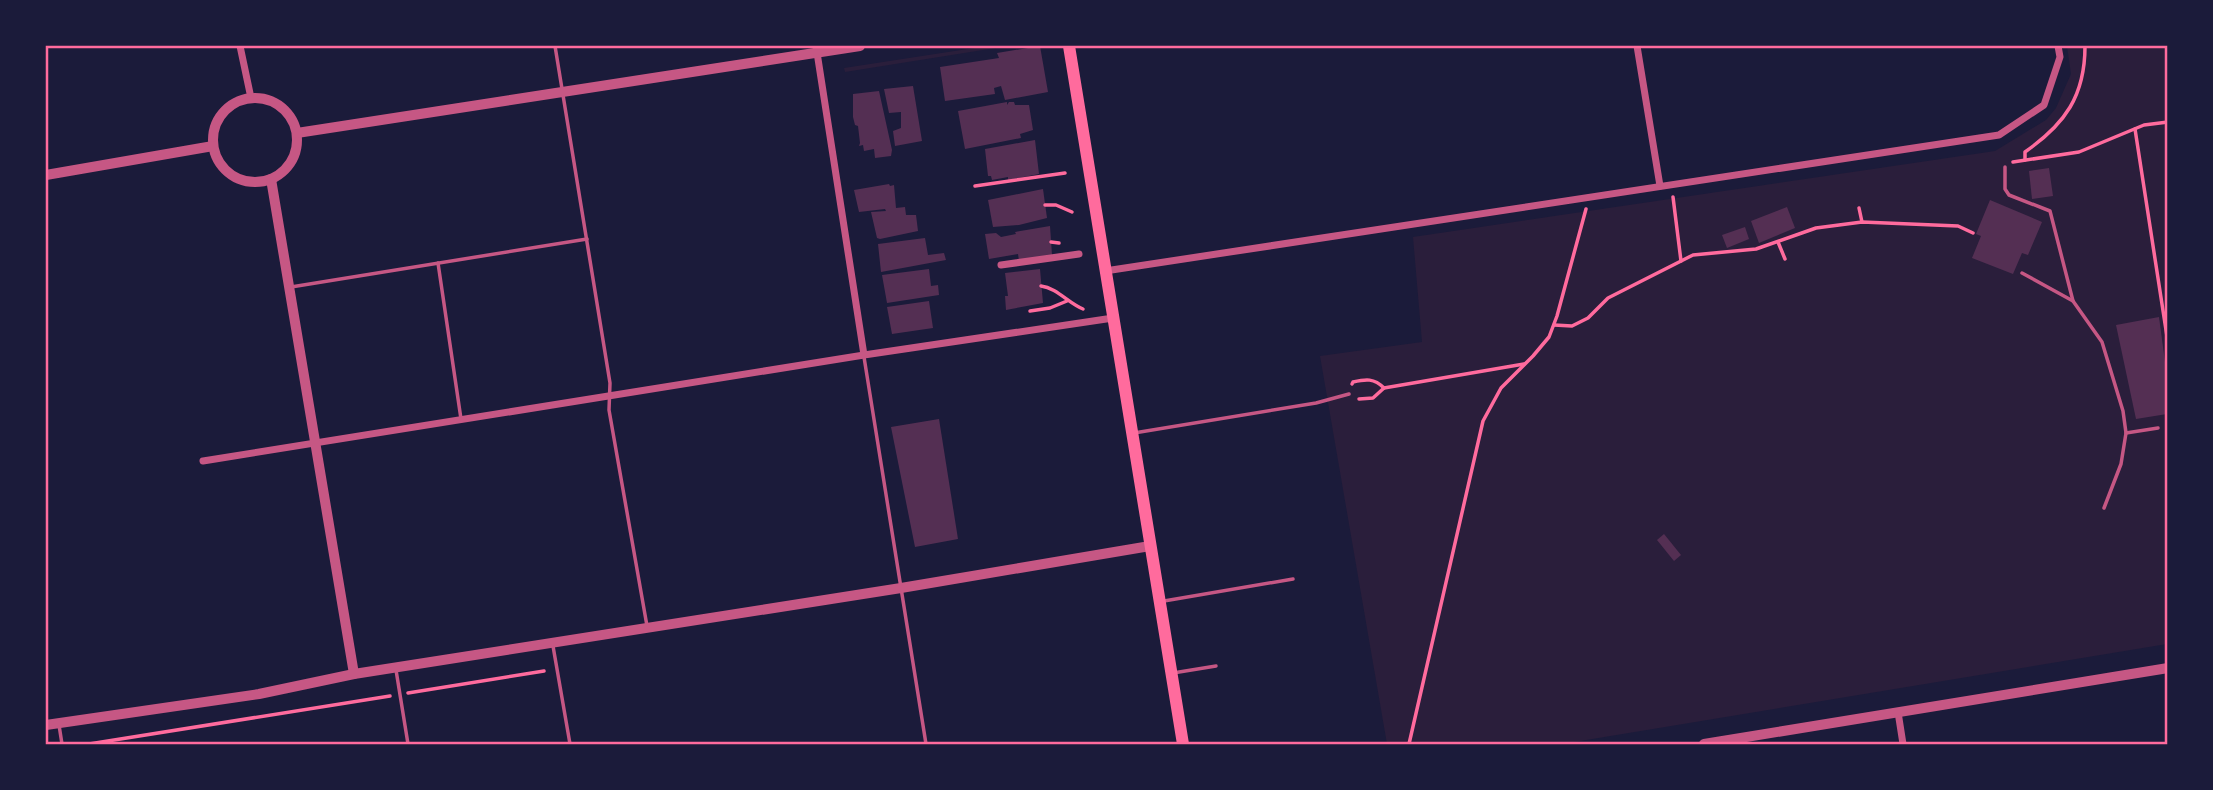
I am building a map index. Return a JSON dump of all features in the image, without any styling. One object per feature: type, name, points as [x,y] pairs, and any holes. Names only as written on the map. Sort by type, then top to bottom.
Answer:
[{"type":"main road","points":[[1069,46],[1183,744]]},
{"type":"street","points":[[240,46],[251,98]]},
{"type":"street","points":[[297,133],[816,49],[860,46]]},
{"type":"street","points":[[1637,46],[1660,186]]},
{"type":"street","points":[[1105,271],[1998,135],[2044,105],[2060,57],[2058,46]]},
{"type":"street","points":[[816,49],[864,356]]},
{"type":"street","points":[[251,98],[263,98],[286,110],[297,133],[297,147],[292,161],[283,172],[258,182],[246,181],[224,169],[213,146],[218,120],[226,109],[238,101],[251,98]]},
{"type":"street","points":[[46,174],[213,146]]},
{"type":"street","points":[[271,179],[354,674]]},
{"type":"street","points":[[1002,265],[1079,254]]},
{"type":"street","points":[[202,461],[1113,318]]},
{"type":"street","points":[[46,725],[259,694],[354,674],[901,589],[1150,545]]},
{"type":"street","points":[[1704,744],[2168,668]]},
{"type":"street","points":[[1898,712],[1903,744]]},
{"type":"lane","points":[[555,46],[610,383],[609,410],[647,628]]},
{"type":"lane","points":[[2004,165],[2005,189],[2009,195],[2050,211],[2073,301],[2102,342],[2123,411],[2126,433],[2121,464],[2104,508]]},
{"type":"lane","points":[[289,287],[587,239]]},
{"type":"lane","points":[[438,263],[461,419]]},
{"type":"lane","points":[[2022,273],[2073,301]]},
{"type":"lane","points":[[864,356],[926,744]]},
{"type":"lane","points":[[1132,433],[1349,394]]},
{"type":"lane","points":[[2126,433],[2158,428]]},
{"type":"lane","points":[[1159,601],[1293,579]]},
{"type":"lane","points":[[552,644],[570,744]]},
{"type":"lane","points":[[1171,673],[1216,666]]},
{"type":"lane","points":[[396,668],[408,744]]},
{"type":"lane","points":[[59,723],[62,744]]},
{"type":"path","points":[[2025,160],[2025,152],[2053,130],[2075,100],[2085,66],[2085,46]]},
{"type":"path","points":[[2004,165],[2079,152],[2135,129],[2168,122]]},
{"type":"path","points":[[2135,129],[2168,343]]},
{"type":"path","points":[[975,186],[1065,173]]},
{"type":"path","points":[[1671,185],[1681,261]]},
{"type":"path","points":[[1409,744],[1483,421],[1501,388],[1549,337],[1590,197]]},
{"type":"path","points":[[1045,205],[1056,205],[1072,212]]},
{"type":"path","points":[[1859,208],[1862,222]]},
{"type":"path","points":[[1554,325],[1572,326],[1588,318],[1608,298],[1693,255],[1756,248],[1816,228],[1862,222],[1958,226],[1973,233]]},
{"type":"path","points":[[1778,242],[1785,259]]},
{"type":"path","points":[[1041,286],[1053,289],[1081,309],[1089,308]]},
{"type":"path","points":[[1030,311],[1067,301]]},
{"type":"path","points":[[1384,388],[1377,381],[1366,379],[1353,382],[1349,394],[1359,399],[1373,398],[1384,388],[1525,363]]},
{"type":"path","points":[[89,744],[544,671]]},
{"type":"shaded area","points":[[987,46],[1008,46],[845,72],[844,68]]},
{"type":"shaded area","points":[[2067,46],[2167,46],[2167,644],[1562,744],[1387,744],[1320,356],[1422,342],[1413,237],[1995,151],[2046,120],[2056,108],[2071,74]]},
{"type":"building","points":[[1040,46],[1048,92],[1005,100],[1001,86],[994,88],[995,94],[945,101],[940,67],[999,58],[997,53]]},
{"type":"building","points":[[913,86],[922,141],[895,146],[893,131],[901,128],[901,112],[889,113],[884,89]]},
{"type":"building","points":[[879,91],[892,150],[891,156],[875,158],[874,149],[864,151],[863,145],[859,146],[858,126],[855,125],[853,117],[853,94]]},
{"type":"building","points":[[1007,102],[1007,105],[1014,102],[1015,105],[1029,105],[1033,130],[1020,134],[1021,138],[965,149],[958,111]]},
{"type":"building","points":[[1035,140],[1039,174],[1008,180],[1008,177],[992,180],[991,176],[988,176],[985,149]]},
{"type":"building","points":[[2049,168],[2053,196],[2032,199],[2029,171]]},
{"type":"building","points":[[894,185],[896,208],[905,207],[906,215],[916,215],[918,231],[880,239],[877,238],[871,212],[886,211],[885,209],[859,212],[854,190]]},
{"type":"building","points":[[1043,189],[1047,218],[1019,225],[993,227],[988,200]]},
{"type":"building","points":[[1990,200],[2042,222],[2028,255],[2022,253],[2013,274],[1972,258],[1981,236],[1976,234]]},
{"type":"building","points":[[1787,207],[1795,228],[1759,243],[1751,221]]},
{"type":"building","points":[[1050,226],[1052,255],[1019,261],[1018,254],[989,259],[985,234],[996,233],[1001,237]]},
{"type":"building","points":[[1745,227],[1749,239],[1727,248],[1722,235]]},
{"type":"building","points":[[925,238],[928,255],[944,253],[946,260],[881,272],[878,244]]},
{"type":"building","points":[[929,269],[931,286],[938,285],[939,295],[887,303],[882,275]]},
{"type":"building","points":[[1040,269],[1043,303],[1006,310],[1005,296],[1008,296],[1005,273]]},
{"type":"building","points":[[929,301],[933,328],[892,334],[887,307]]},
{"type":"building","points":[[2159,317],[2167,377],[2167,414],[2136,419],[2116,325]]},
{"type":"building","points":[[939,419],[958,539],[915,547],[891,427]]},
{"type":"building","points":[[1664,534],[1681,555],[1674,561],[1657,540]]}]
